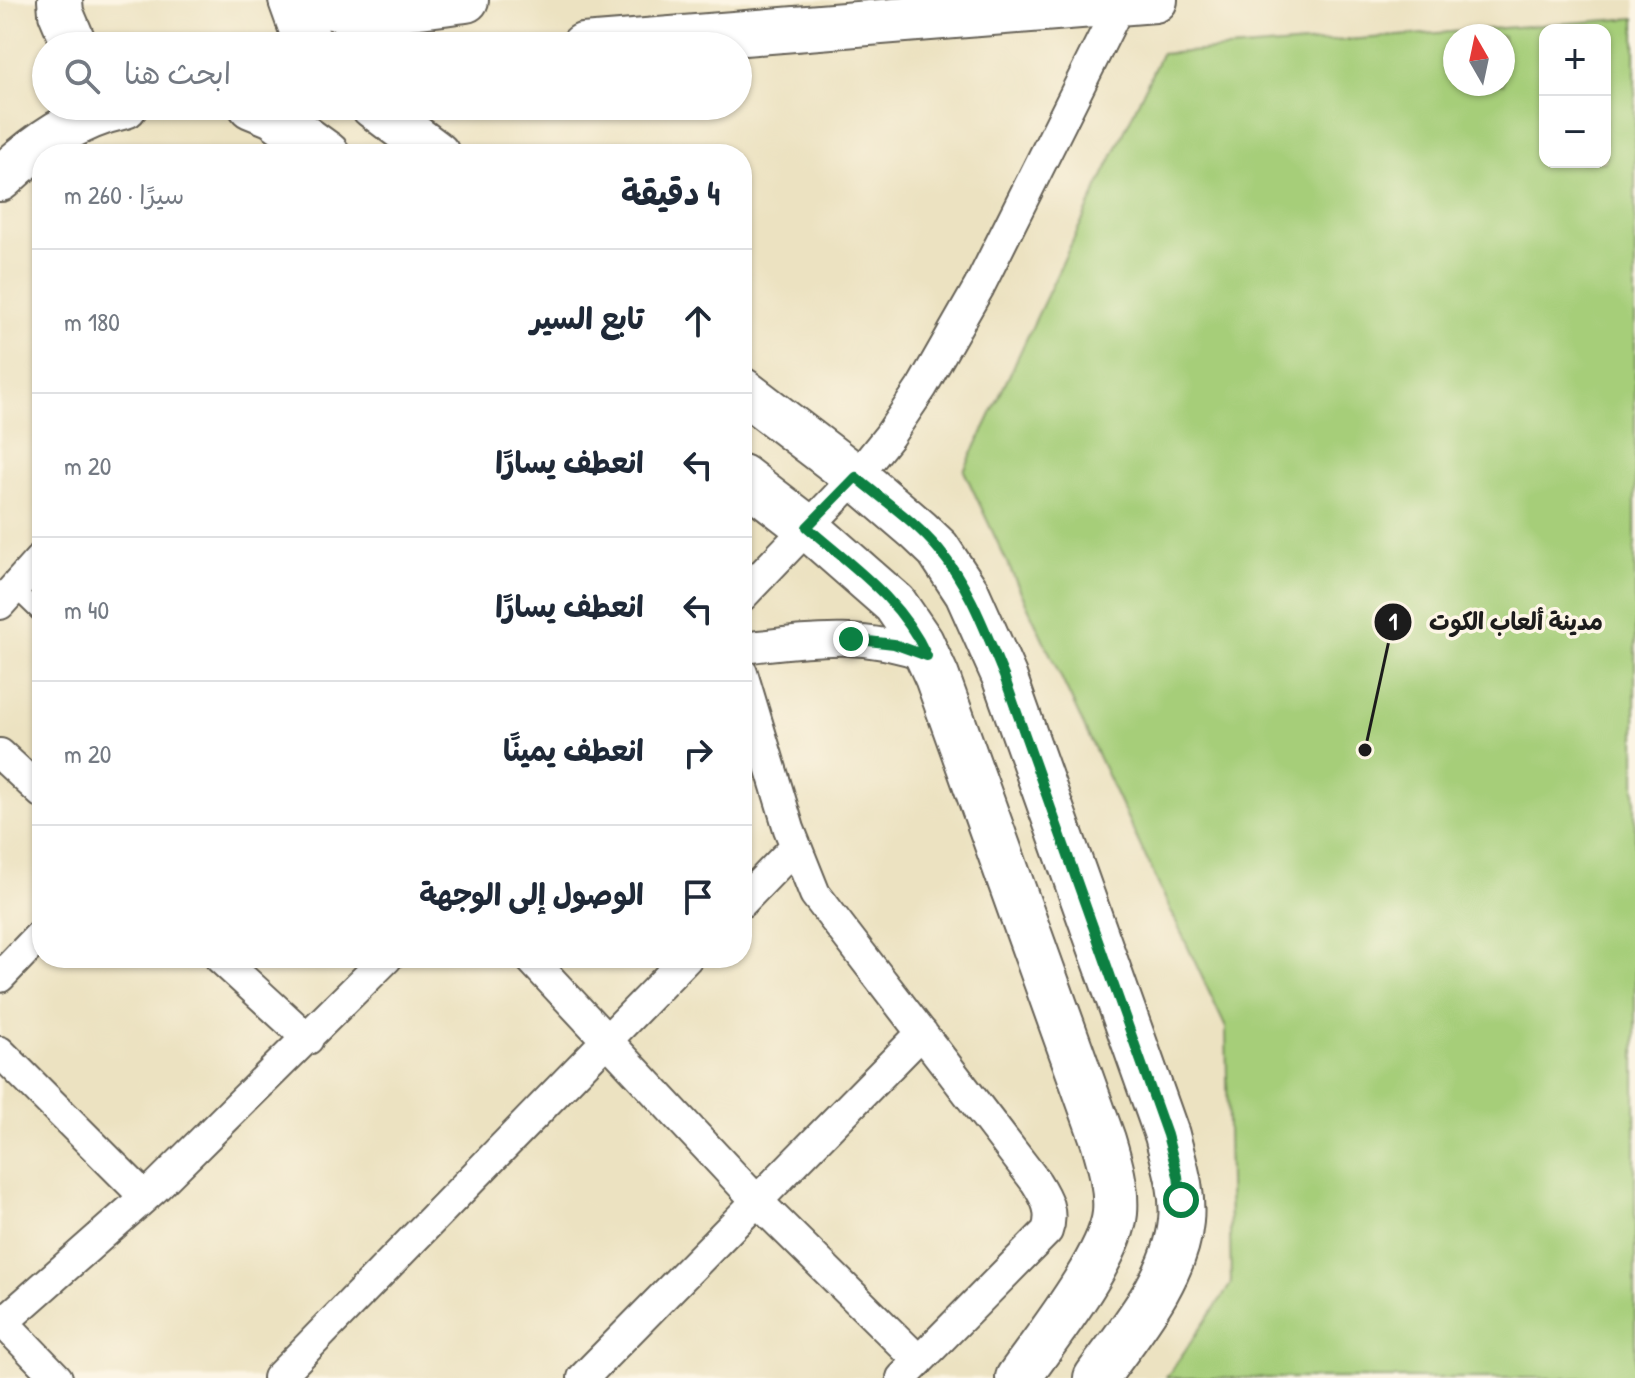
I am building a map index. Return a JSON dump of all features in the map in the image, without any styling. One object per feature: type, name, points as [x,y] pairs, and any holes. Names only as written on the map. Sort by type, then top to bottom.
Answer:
[{"type":"street","points":[[278,32],[289,0]]},
{"type":"street","points":[[289,0],[303,32]]},
{"type":"street","points":[[312,0],[329,8],[350,10],[466,0]]},
{"type":"street","points":[[752,32],[1138,1]]},
{"type":"street","points":[[752,585],[856,477],[889,436],[952,336],[1138,1]]},
{"type":"street","points":[[14,166],[48,120]]},
{"type":"street","points":[[42,144],[80,120]]},
{"type":"street","points":[[280,120],[313,144]]},
{"type":"street","points":[[392,120],[424,144]]},
{"type":"street","points":[[14,166],[32,152]]},
{"type":"street","points":[[752,398],[856,477],[938,549],[961,582],[1004,676],[1174,1162],[1180,1188],[1181,1221],[1176,1245],[1145,1310],[1096,1378]]},
{"type":"street","points":[[752,485],[807,527],[895,604],[908,620],[927,656],[1103,1140],[1115,1191],[1115,1213],[1105,1250],[1018,1378]]},
{"type":"street","points":[[7,596],[32,568]]},
{"type":"street","points":[[752,647],[851,639],[894,644],[927,656]]},
{"type":"street","points":[[539,968],[911,1370],[1039,1240],[1050,1223],[1049,1205],[1036,1182],[815,894],[795,847],[752,706]]},
{"type":"street","points":[[0,754],[32,784]]},
{"type":"street","points":[[752,892],[795,847]]},
{"type":"street","points":[[0,977],[32,943]]},
{"type":"street","points":[[231,968],[308,1039]]},
{"type":"street","points":[[57,1378],[1,1324],[145,1197],[377,968]]},
{"type":"street","points":[[278,1378],[677,968]]},
{"type":"street","points":[[583,1378],[922,1033]]},
{"type":"street","points":[[0,1052],[145,1197]]},
{"type":"lane","points":[[7,596],[32,610]]},
{"type":"green space","points":[[1635,18],[1635,1378],[1166,1378],[1231,1284],[1226,1028],[964,471],[1161,54],[1443,33],[1443,96],[1515,96],[1515,27],[1539,25],[1539,168],[1611,168],[1611,24],[1556,24]]},
{"type":"place","name":"مدينة ألعاب الكوت","points":[[1365,750]]},
{"type":"route","points":[[851,639],[894,644],[927,656],[908,620],[895,604],[807,527],[856,477],[938,549],[955,572],[980,619],[1004,676],[1167,1135],[1181,1200]]}]
